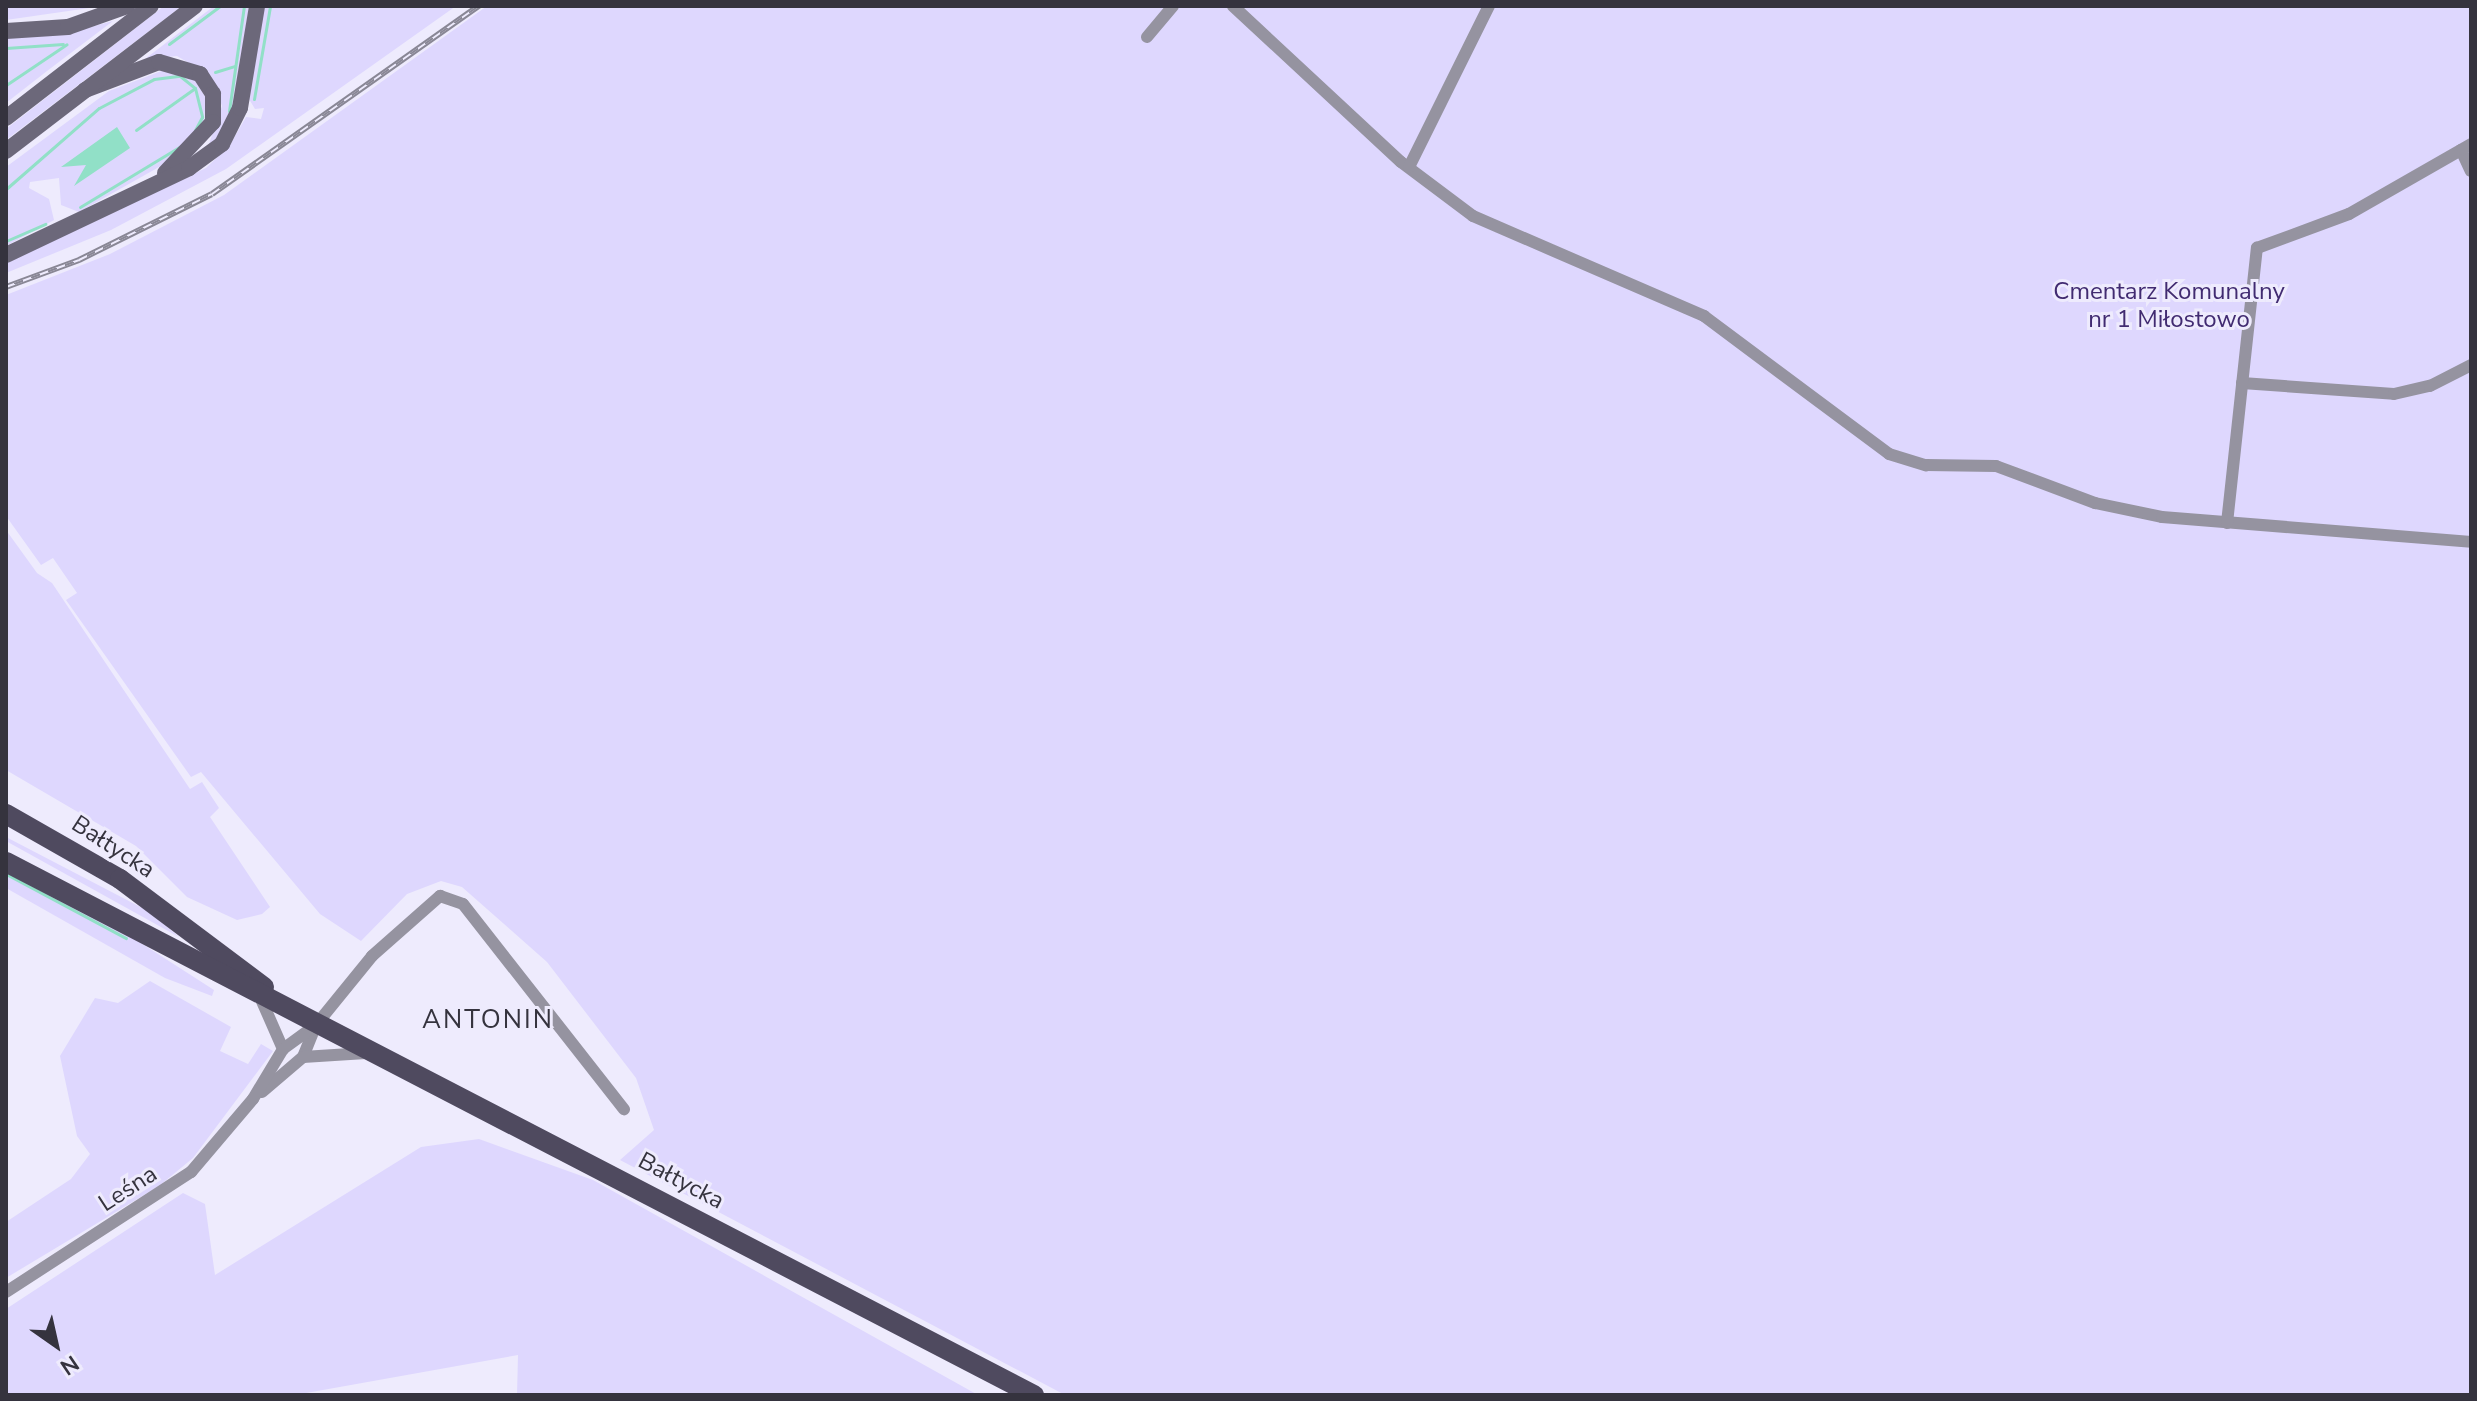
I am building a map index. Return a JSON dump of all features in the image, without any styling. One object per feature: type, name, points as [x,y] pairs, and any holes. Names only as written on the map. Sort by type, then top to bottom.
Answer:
[{"type":"main road","points":[[6,31],[68,27],[127,6]]},
{"type":"main road","points":[[6,118],[151,6]]},
{"type":"main road","points":[[6,151],[195,6]]},
{"type":"main road","points":[[6,255],[197,164],[230,133],[240,108],[257,6]]},
{"type":"main road","points":[[85,90],[165,62],[196,70],[211,89],[214,116],[204,138],[135,193]]},
{"type":"main road","name":"Bałtycka","points":[[6,814],[120,879],[308,1021]]},
{"type":"main road","name":"Bałtycka","points":[[6,862],[261,999],[1034,1395]]},
{"type":"street","points":[[1147,37],[1173,6]]},
{"type":"street","points":[[1233,6],[1409,167],[1512,238],[1730,331],[1889,454],[1926,465],[1996,466],[2115,509],[2227,523],[2471,542]]},
{"type":"street","points":[[1409,167],[1489,6]]},
{"type":"street","points":[[2227,523],[2257,248],[2349,214],[2466,147],[2471,171]]},
{"type":"street","points":[[2242,383],[2394,394],[2430,386],[2471,365]]},
{"type":"street","points":[[308,1021],[395,932],[448,894],[463,904],[624,1109]]},
{"type":"street","points":[[261,999],[283,1049]]},
{"type":"street","name":"Leśna","points":[[253,1099],[283,1049],[308,1021]]},
{"type":"street","name":"Leśna","points":[[6,1292],[167,1191],[253,1099],[303,1057],[308,1021]]},
{"type":"street","points":[[303,1057],[370,1053]]},
{"type":"green space","points":[[6,6],[103,6],[6,20]]},
{"type":"green space","points":[[164,6],[182,6],[6,140],[6,129]]},
{"type":"green space","points":[[214,6],[249,6],[233,111],[216,142],[209,144],[222,106],[211,76],[177,56],[145,59]]},
{"type":"green space","points":[[263,6],[456,6],[226,169],[111,230],[6,273],[6,262],[206,168],[230,145],[246,117],[261,119],[264,108],[255,109],[249,99]]},
{"type":"green space","name":"Cmentarz Komunalny nr 1 Miłostowo","points":[[487,6],[2471,6],[2471,1395],[1065,1395],[620,1160],[654,1130],[636,1078],[547,962],[462,887],[441,881],[407,894],[361,941],[320,914],[201,772],[191,777],[66,600],[77,593],[53,558],[41,565],[6,516],[6,295],[110,254],[224,195]]},
{"type":"green space","points":[[113,21],[6,103],[6,38],[64,34]]},
{"type":"green space","points":[[164,70],[194,79],[206,98],[204,123],[168,162],[79,212],[61,205],[59,178],[30,182],[29,188],[49,199],[54,220],[6,246],[6,167],[109,91]]},
{"type":"green space","points":[[6,530],[37,573],[52,583],[190,789],[202,782],[219,808],[210,817],[270,907],[262,914],[237,920],[187,897],[136,846],[6,770]]},
{"type":"green space","points":[[6,837],[150,912],[179,937],[6,841]]},
{"type":"green space","points":[[6,870],[130,936],[214,990],[212,996],[165,978],[6,888]]},
{"type":"green space","points":[[150,981],[231,1027],[220,1051],[248,1064],[261,1044],[273,1051],[193,1158],[159,1186],[6,1278],[6,1222],[71,1179],[90,1154],[77,1136],[60,1056],[95,998],[118,1003]]},
{"type":"green space","points":[[479,1139],[593,1180],[978,1395],[517,1395],[518,1355],[295,1395],[6,1395],[6,1309],[183,1193],[205,1204],[215,1275],[421,1147]]},
{"type":"shaded area","points":[[117,127],[130,148],[74,186],[86,165],[61,167]]},
{"type":"waterway","points":[[169,44],[220,6]]},
{"type":"waterway","points":[[229,111],[244,6]]},
{"type":"waterway","points":[[254,99],[270,6]]},
{"type":"waterway","points":[[6,48],[63,44]]},
{"type":"waterway","points":[[6,85],[67,44]]},
{"type":"waterway","points":[[215,72],[235,66]]},
{"type":"waterway","points":[[6,189],[99,108],[154,79],[180,76],[195,88],[202,117],[195,130]]},
{"type":"waterway","points":[[136,130],[195,88]]},
{"type":"waterway","points":[[80,207],[179,147]]},
{"type":"waterway","points":[[6,241],[45,224]]},
{"type":"waterway","points":[[6,874],[126,938]]},
{"type":"railway","points":[[6,287],[79,260],[212,194],[479,6]]},
{"type":"district","name":"ANTONIN","points":[[488,1020]]}]
